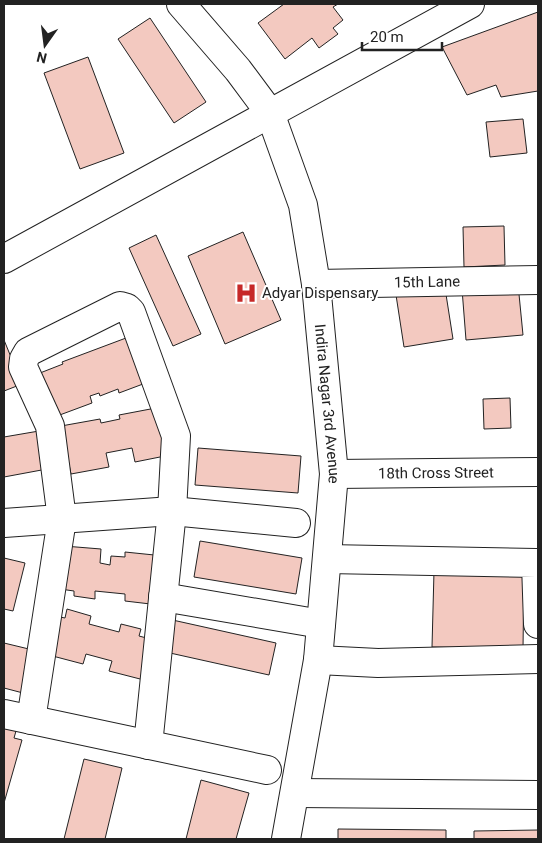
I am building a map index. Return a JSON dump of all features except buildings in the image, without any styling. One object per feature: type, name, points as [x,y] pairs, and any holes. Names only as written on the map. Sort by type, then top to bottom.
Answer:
[{"type":"street","name":"Indira Nagar 3rd Avenue","points":[[181,4],[238,70],[270,113],[303,205],[316,284],[334,474],[318,660],[296,793],[286,839]]},
{"type":"street","points":[[4,259],[470,4]]},
{"type":"street","name":"15th Lane","points":[[316,284],[538,280]]},
{"type":"street","points":[[31,720],[62,519],[50,426],[24,367],[24,359],[28,352],[120,306],[127,308],[131,312],[176,436],[172,511],[148,745]]},
{"type":"street","name":"18th Cross Street","points":[[334,474],[538,472]]},
{"type":"street","points":[[4,523],[172,511],[296,523]]},
{"type":"street","points":[[327,559],[536,563],[538,624]]},
{"type":"street","points":[[163,597],[321,624]]},
{"type":"street","points":[[318,660],[378,663],[538,659]]},
{"type":"street","points":[[4,714],[266,770]]},
{"type":"street","points":[[296,793],[538,795]]},
{"type":"place","name":"Adyar Dispensary","points":[[246,293]]}]
